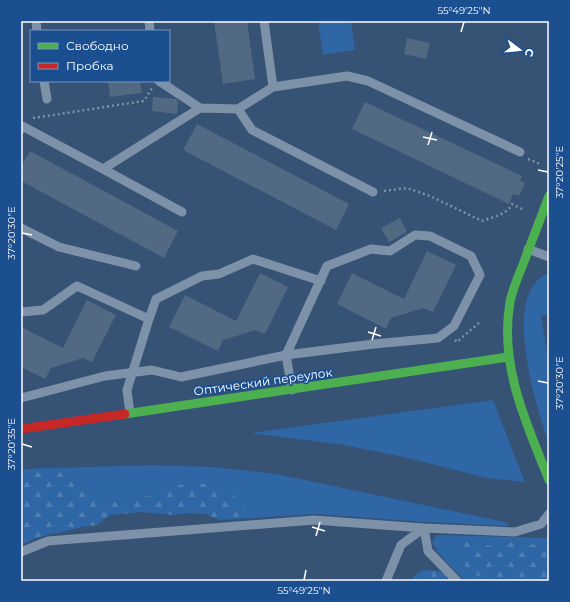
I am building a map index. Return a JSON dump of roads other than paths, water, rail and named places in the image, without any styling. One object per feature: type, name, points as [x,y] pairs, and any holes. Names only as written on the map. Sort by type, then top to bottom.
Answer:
[{"type":"street","points":[[549,196],[510,300],[506,339],[514,390],[549,480]]},
{"type":"street","name":"Оптический переулок","points":[[21,429],[508,357]]},
{"type":"lane","points":[[264,21],[273,87]]},
{"type":"lane","points":[[161,82],[200,108],[238,109],[273,87],[347,76],[368,81],[520,152]]},
{"type":"lane","points":[[44,82],[47,99]]},
{"type":"lane","points":[[102,169],[200,108]]},
{"type":"lane","points":[[238,109],[252,130],[373,192]]},
{"type":"lane","points":[[21,129],[22,126],[182,212]]},
{"type":"lane","points":[[21,228],[59,247],[136,266]]},
{"type":"lane","points":[[21,398],[105,376],[152,370],[181,377],[286,355],[438,338],[454,326],[480,276],[471,256],[430,236],[415,235],[390,251],[370,249],[327,266],[286,355],[292,390]]},
{"type":"lane","points":[[528,249],[549,257]]},
{"type":"lane","points":[[130,413],[127,390],[156,299],[202,276],[219,274],[253,259],[321,281]]},
{"type":"lane","points":[[21,312],[42,310],[77,286],[149,319]]},
{"type":"lane","points":[[21,552],[48,541],[314,520],[424,528],[514,532],[541,524],[549,514]]},
{"type":"lane","points":[[386,581],[401,545],[424,528]]},
{"type":"lane","points":[[424,528],[428,552],[457,581]]}]
